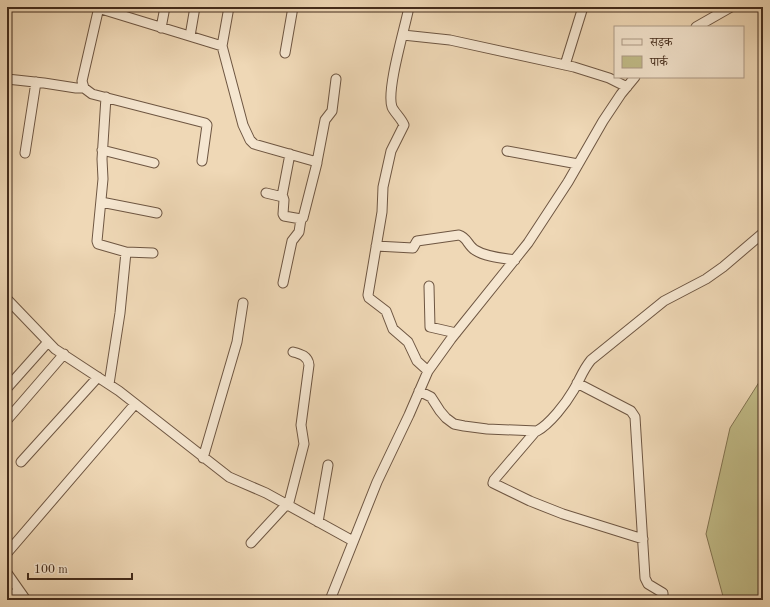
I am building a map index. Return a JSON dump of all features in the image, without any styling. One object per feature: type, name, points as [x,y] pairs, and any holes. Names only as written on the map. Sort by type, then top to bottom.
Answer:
[{"type":"street","points":[[161,28],[165,7]]},
{"type":"street","points":[[190,36],[195,7]]},
{"type":"street","points":[[229,7],[222,46],[243,125],[250,140],[254,144],[317,162]]},
{"type":"street","points":[[285,53],[293,7]]},
{"type":"street","points":[[409,7],[391,85],[392,108],[402,118],[404,125],[391,151],[383,187],[382,212],[368,296],[386,311],[393,329],[408,342],[419,364],[428,371]]},
{"type":"street","points":[[565,65],[583,7]]},
{"type":"street","points":[[698,26],[731,7]]},
{"type":"street","points":[[84,88],[82,81],[99,8],[222,46]]},
{"type":"street","points":[[403,35],[450,40],[565,65],[609,78],[627,87]]},
{"type":"street","points":[[330,600],[377,482],[428,371],[546,216],[604,120],[633,78]]},
{"type":"street","points":[[283,283],[292,241],[299,232],[301,219],[317,164],[326,118],[332,111],[336,79]]},
{"type":"street","points":[[7,80],[84,88],[92,94],[205,123],[207,125],[202,161]]},
{"type":"street","points":[[25,153],[36,82]]},
{"type":"street","points":[[106,97],[102,150],[103,179],[97,241],[98,244],[126,252],[154,253]]},
{"type":"street","points":[[102,150],[154,162]]},
{"type":"street","points":[[507,152],[578,164]]},
{"type":"street","points":[[290,154],[282,196],[284,198],[283,215],[301,219]]},
{"type":"street","points":[[266,193],[282,196]]},
{"type":"street","points":[[101,202],[157,213]]},
{"type":"street","points":[[643,539],[563,514],[530,501],[495,484],[494,480],[535,432],[540,430],[550,420],[574,390],[583,370],[591,360],[664,302],[706,279],[723,267],[763,233]]},
{"type":"street","points":[[376,246],[413,248],[417,241],[459,235],[464,238],[475,251],[514,260]]},
{"type":"street","points":[[109,384],[120,313],[126,252]]},
{"type":"street","points":[[429,286],[430,327],[456,333]]},
{"type":"street","points":[[7,299],[55,349],[109,384],[229,477],[266,493],[353,541]]},
{"type":"street","points":[[203,458],[237,342],[243,303]]},
{"type":"street","points":[[7,388],[48,342]]},
{"type":"street","points":[[251,543],[287,505],[304,444],[301,425],[309,361],[305,356],[293,352]]},
{"type":"street","points":[[7,420],[64,354]]},
{"type":"street","points":[[21,462],[98,377]]},
{"type":"street","points":[[577,383],[631,411],[635,417],[646,581],[650,586],[661,591],[664,596],[663,600]]},
{"type":"street","points":[[419,390],[431,398],[440,411],[454,424],[487,429],[535,432]]},
{"type":"street","points":[[7,553],[135,404]]},
{"type":"street","points":[[318,522],[328,465]]},
{"type":"street","points":[[7,573],[24,597]]},
{"type":"street","points":[[7,594],[24,597]]},
{"type":"green space","points":[[763,376],[763,600],[724,600],[706,534],[730,428]]}]
